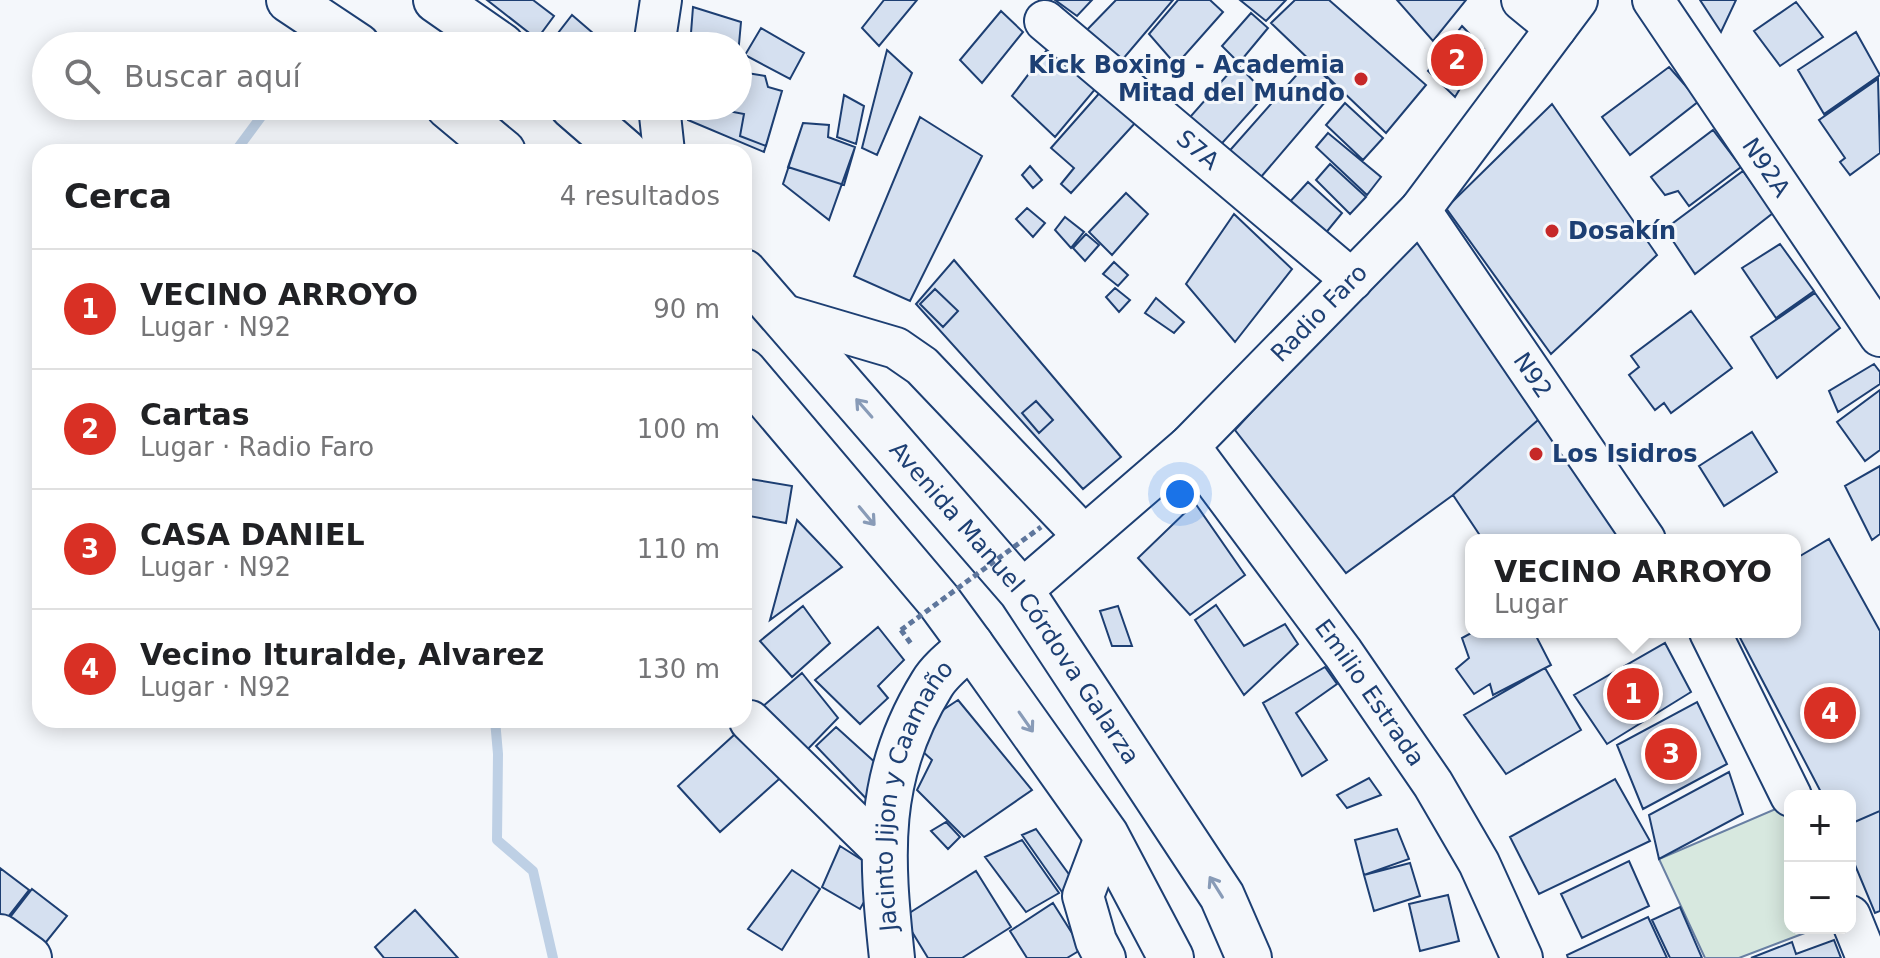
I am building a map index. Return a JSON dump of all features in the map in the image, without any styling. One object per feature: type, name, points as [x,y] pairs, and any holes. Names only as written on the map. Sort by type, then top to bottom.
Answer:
[{"type":"main road","points":[[289,0],[337,32]]},
{"type":"main road","points":[[436,0],[482,32]]},
{"type":"main road","points":[[465,120],[493,144]]},
{"type":"main road","points":[[588,120],[616,144]]},
{"type":"main road","name":"Avenida Manuel Córdova Galarza","points":[[752,281],[1021,591],[1222,896],[1249,958]]},
{"type":"main road","points":[[752,380],[938,600],[971,645],[1106,835],[1171,958]]},
{"type":"main road","name":"Jacinto Jijon y Caamaño","points":[[892,958],[882,850],[887,803],[904,740],[933,682],[971,645]]},
{"type":"main road","points":[[0,937],[29,958]]},
{"type":"street","points":[[656,32],[661,0]]},
{"type":"street","points":[[1522,0],[1566,14]]},
{"type":"street","name":"N92A","points":[[1653,0],[1880,336]]},
{"type":"street","name":"Radio Faro","points":[[1021,591],[1189,446],[1420,210],[1566,14]]},
{"type":"street","name":"S7A","points":[[1045,21],[1352,280]]},
{"type":"street","points":[[661,120],[663,144]]},
{"type":"street","name":"N92","points":[[1420,210],[1641,534]]},
{"type":"street","points":[[784,315],[896,348],[922,366],[1084,536]]},
{"type":"street","name":"Emilio Estrada","points":[[1189,446],[1343,653],[1433,784],[1479,863],[1522,958]]},
{"type":"street","points":[[1713,638],[1788,790]]},
{"type":"street","points":[[752,723],[882,850]]},
{"type":"street","points":[[1105,958],[1096,941],[1083,896],[1106,835]]},
{"type":"street","points":[[1856,931],[1867,958]]},
{"type":"path","points":[[901,630],[1041,527]]},
{"type":"shaded area","points":[[1784,805],[1784,934],[1802,934],[1739,958],[1705,958],[1659,859]]},
{"type":"building","points":[[487,0],[533,0],[554,16],[542,32],[528,32]]},
{"type":"building","points":[[884,0],[917,0],[879,46],[862,28]]},
{"type":"building","points":[[1055,0],[1092,0],[1077,16]]},
{"type":"building","points":[[1116,0],[1173,0],[1117,66],[1082,35]]},
{"type":"building","points":[[1178,0],[1210,0],[1223,12],[1176,65],[1149,34]]},
{"type":"building","points":[[1240,0],[1286,0],[1266,21]]},
{"type":"building","points":[[1295,0],[1329,0],[1426,85],[1386,133],[1271,23]]},
{"type":"building","points":[[1397,0],[1466,0],[1433,41]]},
{"type":"building","points":[[1700,0],[1736,0],[1721,32]]},
{"type":"building","points":[[1796,2],[1823,37],[1780,66],[1754,31]]},
{"type":"building","points":[[693,7],[741,22],[740,32],[691,32]]},
{"type":"building","points":[[1001,11],[1023,32],[982,83],[960,60]]},
{"type":"building","points":[[1251,13],[1268,28],[1239,63],[1222,46]]},
{"type":"building","points":[[572,15],[592,32],[559,32]]},
{"type":"building","points":[[1462,26],[1484,49],[1455,97],[1428,71]]},
{"type":"building","points":[[761,28],[804,53],[790,79],[752,59],[752,43]]},
{"type":"building","points":[[1856,32],[1880,75],[1824,114],[1798,70]]},
{"type":"building","points":[[1053,42],[1102,81],[1055,137],[1012,96]]},
{"type":"building","points":[[887,50],[912,73],[877,155],[862,148]]},
{"type":"building","points":[[1309,61],[1337,88],[1255,184],[1225,156]]},
{"type":"building","points":[[1237,64],[1266,94],[1216,150],[1183,125]]},
{"type":"building","points":[[1669,67],[1699,101],[1630,155],[1602,117]]},
{"type":"building","points":[[752,74],[765,76],[768,87],[782,91],[764,152],[752,147],[752,144],[745,144],[688,120],[752,120]]},
{"type":"building","points":[[752,74],[765,76],[768,87],[782,91],[766,146],[740,136],[743,120],[752,120]]},
{"type":"building","points":[[1878,79],[1880,153],[1850,175],[1840,162],[1845,158],[1819,120]]},
{"type":"building","points":[[1103,89],[1136,122],[1071,193],[1061,184],[1074,168],[1051,148]]},
{"type":"building","points":[[844,95],[864,106],[856,144],[837,137]]},
{"type":"building","points":[[1345,103],[1383,138],[1363,160],[1326,125]]},
{"type":"building","name":"Dosakín","points":[[1552,104],[1657,255],[1551,354],[1446,208]]},
{"type":"building","points":[[920,117],[982,156],[910,301],[854,276]]},
{"type":"building","points":[[803,123],[829,125],[828,137],[855,147],[829,220],[783,184]]},
{"type":"building","points":[[803,123],[829,125],[828,137],[855,147],[844,185],[788,167]]},
{"type":"building","points":[[1713,130],[1741,167],[1689,206],[1678,191],[1665,195],[1651,177]]},
{"type":"building","points":[[1328,133],[1381,177],[1367,195],[1316,147]]},
{"type":"building","points":[[1330,164],[1366,197],[1350,214],[1316,180]]},
{"type":"building","points":[[1030,166],[1042,180],[1033,188],[1022,175]]},
{"type":"building","points":[[1743,171],[1773,213],[1695,274],[1665,229]]},
{"type":"building","points":[[1308,182],[1342,213],[1320,240],[1286,206]]},
{"type":"building","points":[[1126,193],[1148,214],[1112,255],[1089,232]]},
{"type":"building","points":[[1027,208],[1045,223],[1033,237],[1016,219]]},
{"type":"building","points":[[1234,214],[1292,269],[1235,342],[1186,284]]},
{"type":"building","points":[[1065,217],[1084,232],[1071,248],[1055,230]]},
{"type":"building","points":[[1418,231],[1546,413],[1453,495],[1346,573],[1235,430]]},
{"type":"building","points":[[1086,234],[1099,245],[1085,261],[1073,248]]},
{"type":"building","points":[[1780,244],[1814,291],[1776,318],[1742,268]]},
{"type":"building","points":[[954,260],[1121,457],[1083,489],[916,304]]},
{"type":"building","points":[[1114,262],[1128,275],[1118,286],[1103,274]]},
{"type":"building","points":[[1115,288],[1130,300],[1119,312],[1106,297]]},
{"type":"building","points":[[935,289],[958,311],[943,327],[920,304]]},
{"type":"building","points":[[1815,293],[1840,328],[1777,378],[1751,337]]},
{"type":"building","points":[[1156,298],[1184,322],[1174,333],[1145,313]]},
{"type":"building","points":[[1691,311],[1732,368],[1671,413],[1664,403],[1655,410],[1629,375],[1639,367],[1631,356]]},
{"type":"building","points":[[1874,364],[1880,372],[1880,384],[1838,412],[1829,391]]},
{"type":"building","points":[[1880,390],[1880,450],[1865,461],[1837,422]]},
{"type":"building","points":[[1036,401],[1053,420],[1039,433],[1022,413]]},
{"type":"building","name":"Los Isidros","points":[[1546,413],[1620,534],[1479,534],[1453,495]]},
{"type":"building","points":[[1752,432],[1777,472],[1724,506],[1699,466]]},
{"type":"building","points":[[1880,466],[1880,534],[1872,540],[1845,486]]},
{"type":"building","points":[[752,479],[792,486],[786,523],[752,517]]},
{"type":"building","points":[[1195,503],[1245,575],[1190,615],[1138,558]]},
{"type":"building","points":[[797,520],[842,567],[770,620]]},
{"type":"building","points":[[1829,539],[1880,631],[1880,811],[1856,821],[1856,790],[1820,790],[1740,638],[1801,638],[1801,555]]},
{"type":"building","points":[[1216,605],[1244,646],[1285,624],[1298,644],[1244,695],[1195,620]]},
{"type":"building","points":[[803,606],[830,643],[792,677],[760,641]]},
{"type":"building","points":[[1118,606],[1132,646],[1112,646],[1100,611]]},
{"type":"building","points":[[878,627],[904,660],[878,686],[888,698],[860,724],[815,680]]},
{"type":"building","points":[[1462,638],[1537,638],[1551,665],[1493,695],[1490,684],[1474,694],[1456,669],[1469,658]]},
{"type":"building","points":[[1665,643],[1691,692],[1607,744],[1574,695]]},
{"type":"building","points":[[1325,667],[1337,684],[1296,713],[1327,760],[1302,776],[1263,703]]},
{"type":"building","points":[[1545,668],[1581,730],[1506,774],[1464,715]]},
{"type":"building","points":[[802,673],[838,718],[804,753],[762,707]]},
{"type":"building","points":[[958,700],[1032,790],[964,837],[917,790],[932,760],[921,750],[934,716]]},
{"type":"building","points":[[1697,702],[1727,764],[1643,809],[1617,745]]},
{"type":"building","points":[[836,727],[889,775],[877,810],[816,746]]},
{"type":"building","points":[[742,728],[748,728],[787,772],[720,832],[678,786]]},
{"type":"building","points":[[1729,772],[1743,814],[1659,859],[1649,815]]},
{"type":"building","points":[[1369,778],[1381,795],[1347,808],[1337,795]]},
{"type":"building","points":[[1615,779],[1650,841],[1539,894],[1510,837]]},
{"type":"building","points":[[1880,811],[1880,911],[1875,913],[1856,867],[1856,821]]},
{"type":"building","points":[[946,822],[960,837],[948,849],[931,831]]},
{"type":"building","points":[[1036,829],[1076,884],[1062,892],[1022,835]]},
{"type":"building","points":[[1397,829],[1409,859],[1364,875],[1355,840]]},
{"type":"building","points":[[1022,840],[1059,893],[1026,912],[985,857]]},
{"type":"building","points":[[840,846],[881,872],[860,909],[822,887]]},
{"type":"building","points":[[1629,861],[1649,906],[1582,938],[1561,894]]},
{"type":"building","points":[[1410,863],[1420,896],[1374,911],[1364,875]]},
{"type":"building","points":[[0,868],[29,890],[4,922],[0,919]]},
{"type":"building","points":[[792,870],[820,889],[782,950],[748,929]]},
{"type":"building","points":[[976,871],[1011,927],[962,958],[928,958],[903,917]]},
{"type":"building","points":[[32,889],[67,916],[42,947],[8,920]]},
{"type":"building","points":[[1448,895],[1459,941],[1420,951],[1409,904]]},
{"type":"building","points":[[1053,903],[1082,949],[1067,958],[1027,958],[1010,931]]},
{"type":"building","points":[[1680,907],[1702,958],[1670,958],[1652,920]]},
{"type":"building","points":[[415,910],[458,958],[384,958],[375,947]]},
{"type":"building","points":[[1648,917],[1667,958],[1568,958],[1567,955]]},
{"type":"building","points":[[1834,940],[1841,958],[1751,958],[1792,942],[1796,954]]},
{"type":"waterway","points":[[241,144],[259,120]]},
{"type":"waterway","points":[[496,728],[497,840],[533,871],[553,958]]},
{"type":"place","name":"Cartas","points":[[1457,60]]},
{"type":"place","name":"Kick Boxing - Academia Mitad del Mundo","points":[[1361,79]]},
{"type":"place","name":"Dosakín","points":[[1552,231]]},
{"type":"place","name":"Los Isidros","points":[[1536,454]]},
{"type":"place","name":"VECINO ARROYO","points":[[1633,694]]},
{"type":"place","name":"Vecino Ituralde, Alvarez","points":[[1830,713]]},
{"type":"place","name":"CASA DANIEL","points":[[1671,754]]}]
